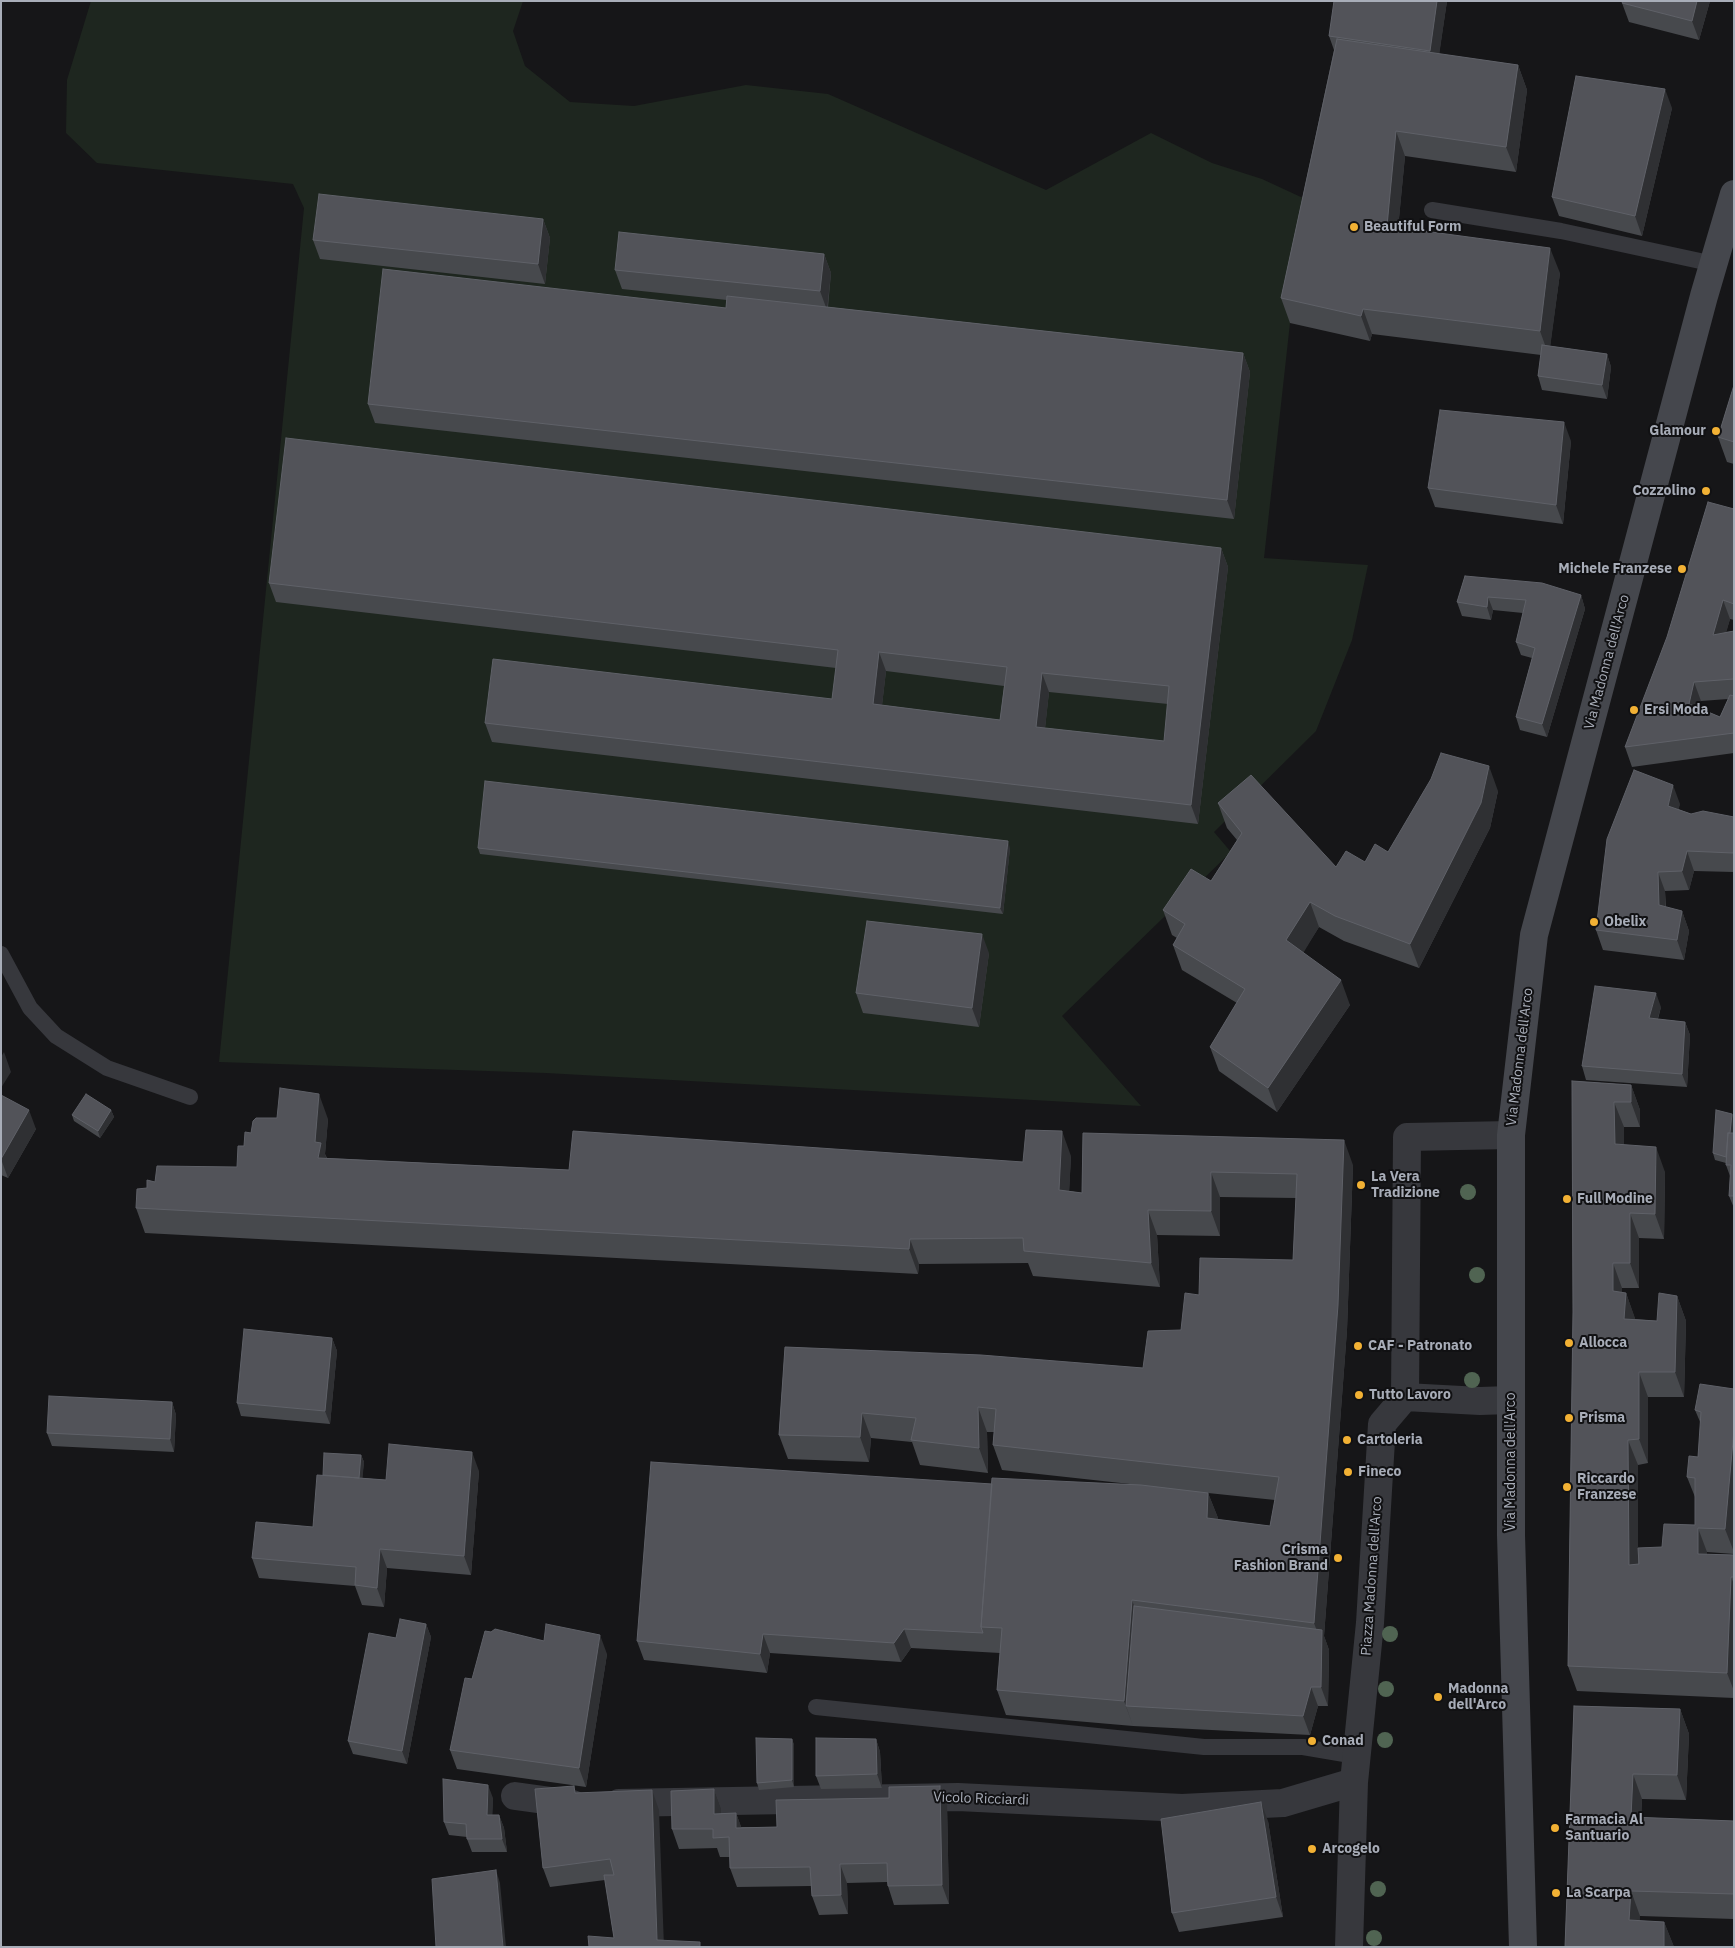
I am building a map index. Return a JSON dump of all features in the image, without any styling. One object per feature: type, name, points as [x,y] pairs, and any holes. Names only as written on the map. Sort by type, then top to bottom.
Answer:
[{"type":"main road","name":"Via Madonna dell'Arco","points":[[1523,1947],[1511,1534],[1511,1135],[1534,935],[1734,194]]},
{"type":"street","points":[[1510,1400],[1480,1401],[1405,1397],[1408,1137],[1511,1135]]},
{"type":"street","name":"Piazza Madonna dell'Arco","points":[[1350,1947],[1355,1769],[1370,1623],[1382,1424],[1405,1397]]},
{"type":"street","name":"Vicolo Ricciardi","points":[[515,1796],[567,1804],[958,1797],[1182,1808],[1283,1803],[1355,1769]]},
{"type":"lane","points":[[1432,210],[1561,231],[1714,264]]},
{"type":"lane","points":[[1,954],[30,1008],[56,1036],[107,1068],[190,1097]]},
{"type":"lane","points":[[816,1707],[1204,1747],[1303,1747],[1355,1769]]},
{"type":"shaded area","points":[[91,1],[523,1],[513,31],[525,66],[570,102],[634,106],[746,85],[828,94],[1046,190],[1151,133],[1212,163],[1262,179],[1316,204],[1290,323],[1264,558],[1368,565],[1352,640],[1316,731],[1214,832],[1231,852],[1062,1016],[1141,1106],[546,1073],[219,1062],[304,208],[293,184],[97,163],[66,133],[67,80]]},
{"type":"building","points":[[1334,1],[1437,1],[1430,51],[1329,36]]},
{"type":"building","points":[[1623,1],[1697,1],[1692,21],[1622,3]]},
{"type":"building","name":"Beautiful Form","points":[[1337,39],[1518,65],[1506,147],[1396,131],[1387,226],[1550,248],[1540,331],[1363,309],[1361,316],[1281,298]]},
{"type":"building","points":[[1576,76],[1665,89],[1635,216],[1552,197]]},
{"type":"building","points":[[319,194],[543,219],[538,264],[313,240]]},
{"type":"building","points":[[619,232],[824,254],[820,291],[615,270]]},
{"type":"building","points":[[383,269],[726,308],[727,296],[1243,353],[1227,500],[368,404]]},
{"type":"building","points":[[1542,345],[1607,354],[1602,385],[1538,376]]},
{"type":"building","points":[[1734,385],[1734,442],[1718,437]]},
{"type":"building","points":[[1440,410],[1564,422],[1556,505],[1428,488]]},
{"type":"building","points":[[286,438],[1221,548],[1191,805],[485,723],[493,659],[832,699],[838,650],[269,583]],"holes":[[[879,652],[1007,667],[1000,720],[873,704]],[[1042,673],[1169,686],[1164,741],[1036,727]]]},
{"type":"building","points":[[1708,502],[1734,509],[1734,604],[1723,600],[1713,635],[1734,631],[1734,679],[1694,682],[1689,704],[1720,717],[1730,695],[1734,696],[1734,733],[1625,747],[1667,637]]},
{"type":"building","points":[[1465,576],[1542,583],[1581,595],[1542,724],[1516,717],[1535,648],[1516,642],[1526,600],[1488,597],[1487,607],[1457,602]]},
{"type":"building","points":[[1441,753],[1489,766],[1481,803],[1410,944],[1335,916],[1310,902],[1286,940],[1341,980],[1268,1088],[1210,1047],[1245,989],[1173,945],[1185,924],[1163,910],[1191,869],[1211,881],[1242,833],[1218,803],[1251,775],[1336,867],[1346,851],[1365,862],[1375,844],[1388,852],[1431,779]]},
{"type":"building","points":[[1634,770],[1673,785],[1668,806],[1691,814],[1703,811],[1734,817],[1733,853],[1687,851],[1682,871],[1658,872],[1659,905],[1682,911],[1677,940],[1596,930],[1607,839]]},
{"type":"building","points":[[485,781],[1008,841],[1000,908],[478,848]]},
{"type":"building","points":[[867,921],[982,934],[972,1008],[856,993]]},
{"type":"building","points":[[1595,986],[1656,993],[1649,1018],[1685,1022],[1682,1074],[1582,1066]]},
{"type":"building","points":[[1572,1081],[1631,1085],[1631,1102],[1614,1102],[1615,1144],[1656,1147],[1655,1214],[1630,1213],[1630,1263],[1613,1263],[1613,1291],[1626,1293],[1624,1319],[1657,1321],[1659,1293],[1677,1296],[1675,1372],[1639,1372],[1639,1439],[1628,1440],[1629,1565],[1639,1564],[1638,1548],[1662,1547],[1664,1524],[1695,1525],[1695,1478],[1687,1477],[1689,1456],[1698,1457],[1701,1412],[1695,1410],[1700,1384],[1734,1389],[1734,1430],[1725,1529],[1698,1528],[1698,1554],[1734,1555],[1734,1577],[1731,1577],[1727,1673],[1568,1666],[1573,1312]]},
{"type":"building","points":[[280,1088],[319,1094],[315,1142],[321,1143],[318,1158],[569,1170],[573,1131],[1023,1162],[1026,1130],[1062,1131],[1059,1190],[1082,1193],[1083,1133],[1344,1140],[1338,1305],[1314,1623],[1132,1600],[1124,1701],[997,1690],[1002,1628],[981,1627],[992,1478],[1141,1485],[1208,1493],[1207,1518],[1270,1526],[1279,1477],[993,1445],[996,1409],[978,1407],[979,1448],[911,1440],[916,1418],[862,1413],[860,1437],[779,1435],[785,1347],[981,1355],[1143,1368],[1148,1331],[1181,1330],[1185,1293],[1199,1295],[1200,1258],[1293,1260],[1297,1174],[1211,1172],[1211,1211],[1148,1210],[1151,1263],[1024,1251],[1023,1238],[910,1239],[909,1249],[136,1208],[137,1189],[147,1188],[147,1180],[155,1182],[157,1166],[237,1167],[238,1146],[244,1146],[245,1132],[251,1133],[253,1121],[256,1118],[277,1118]]},
{"type":"building","points":[[86,1094],[111,1110],[98,1131],[72,1115]]},
{"type":"building","points":[[1,1095],[29,1110],[1,1159]]},
{"type":"building","points":[[1716,1110],[1732,1114],[1726,1157],[1713,1153]]},
{"type":"building","points":[[1728,1133],[1734,1133],[1734,1196],[1729,1196],[1731,1165],[1726,1165]]},
{"type":"building","points":[[244,1329],[332,1338],[325,1411],[237,1403]]},
{"type":"building","points":[[49,1396],[172,1402],[170,1439],[47,1433]]},
{"type":"building","points":[[389,1444],[472,1452],[464,1556],[380,1549],[377,1588],[355,1585],[356,1567],[252,1558],[256,1522],[313,1527],[317,1475],[386,1480]]},
{"type":"building","points":[[324,1453],[361,1455],[359,1478],[323,1475]]},
{"type":"building","points":[[651,1462],[992,1484],[981,1627],[983,1633],[904,1629],[894,1643],[763,1634],[760,1654],[637,1641]]},
{"type":"building","points":[[1134,1606],[1322,1630],[1321,1687],[1311,1687],[1303,1716],[1126,1706]]},
{"type":"building","points":[[400,1619],[426,1624],[402,1751],[348,1741],[369,1633],[396,1638]]},
{"type":"building","points":[[546,1624],[600,1635],[579,1768],[450,1750],[465,1678],[472,1679],[485,1631],[491,1632],[495,1629],[544,1641]]},
{"type":"building","points":[[1574,1706],[1680,1709],[1677,1775],[1633,1774],[1631,1817],[1734,1821],[1734,1894],[1631,1891],[1629,1920],[1664,1922],[1664,1947],[1565,1947]]},
{"type":"building","points":[[756,1738],[792,1739],[792,1780],[757,1783]]},
{"type":"building","points":[[816,1738],[876,1739],[877,1774],[816,1776]]},
{"type":"building","points":[[443,1779],[488,1785],[487,1815],[499,1815],[502,1839],[467,1839],[466,1824],[444,1822]]},
{"type":"building","points":[[574,1786],[575,1793],[652,1790],[657,1940],[700,1942],[700,1947],[589,1947],[588,1936],[614,1938],[604,1875],[614,1875],[610,1859],[543,1868],[535,1789]]},
{"type":"building","points":[[940,1786],[942,1885],[888,1886],[887,1863],[840,1864],[841,1895],[812,1896],[810,1867],[730,1868],[729,1837],[713,1838],[713,1829],[672,1829],[671,1791],[714,1789],[714,1814],[736,1813],[736,1828],[777,1827],[776,1800],[889,1798],[889,1787]]},
{"type":"building","points":[[1261,1802],[1276,1897],[1172,1913],[1161,1819]]},
{"type":"building","points":[[496,1870],[503,1947],[436,1947],[432,1879]]},
{"type":"place","name":"Beautiful Form","points":[[1354,227]]},
{"type":"place","name":"Glamour","points":[[1716,431]]},
{"type":"place","name":"Cozzolino","points":[[1706,491]]},
{"type":"place","name":"Michele Franzese","points":[[1682,569]]},
{"type":"place","name":"Ersi Moda","points":[[1634,710]]},
{"type":"place","name":"Obelix","points":[[1594,922]]},
{"type":"place","name":"La Vera Tradizione","points":[[1361,1185]]},
{"type":"place","name":"Full Modine","points":[[1567,1199]]},
{"type":"place","name":"Allocca","points":[[1569,1343]]},
{"type":"place","name":"CAF - Patronato","points":[[1358,1346]]},
{"type":"place","name":"Tutto Lavoro","points":[[1359,1395]]},
{"type":"place","name":"Prisma","points":[[1569,1418]]},
{"type":"place","name":"Cartoleria","points":[[1347,1440]]},
{"type":"place","name":"Fineco","points":[[1348,1472]]},
{"type":"place","name":"Riccardo Franzese","points":[[1567,1487]]},
{"type":"place","name":"Crisma Fashion Brand","points":[[1338,1558]]},
{"type":"place","name":"Madonna dell'Arco","points":[[1438,1697]]},
{"type":"place","name":"Conad","points":[[1312,1741]]},
{"type":"place","name":"Farmacia Al Santuario","points":[[1555,1828]]},
{"type":"place","name":"Arcogelo","points":[[1312,1849]]},
{"type":"place","name":"La Scarpa","points":[[1556,1893]]}]
